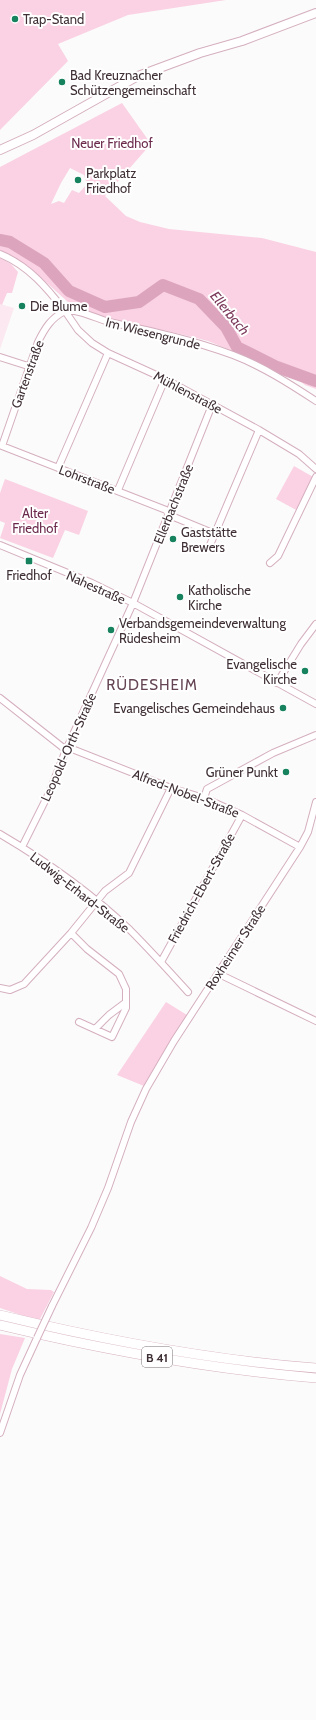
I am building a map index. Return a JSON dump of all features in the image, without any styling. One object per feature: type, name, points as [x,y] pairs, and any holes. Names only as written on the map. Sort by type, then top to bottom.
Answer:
[{"type":"highway","name":"B 41","points":[[0,1316],[86,1334],[223,1358],[316,1368]]},
{"type":"highway","name":"B 41","points":[[0,1325],[154,1357],[316,1378]]},
{"type":"main road","points":[[0,150],[33,134],[138,76],[269,31],[316,13]]},
{"type":"street","points":[[0,254],[22,267],[46,285],[65,311]]},
{"type":"street","name":"Im Wiesengrunde","points":[[65,311],[72,310],[102,320],[189,340],[234,355],[278,378],[316,401]]},
{"type":"street","name":"Mühlenstraße","points":[[65,311],[78,330],[92,343],[108,353],[165,379],[259,430],[299,454],[316,469]]},
{"type":"street","name":"Gartenstraße","points":[[2,446],[28,366],[45,326],[55,316],[65,311]]},
{"type":"street","points":[[58,468],[108,353]]},
{"type":"street","points":[[0,357],[28,366]]},
{"type":"street","points":[[118,490],[165,379]]},
{"type":"street","name":"Ellerbachstraße","points":[[134,603],[212,405]]},
{"type":"street","points":[[210,545],[259,430]]},
{"type":"street","name":"Lohrstraße","points":[[2,446],[118,490],[166,510],[169,515],[215,534]]},
{"type":"street","points":[[270,563],[278,556],[316,477]]},
{"type":"street","name":"Nahestraße","points":[[0,545],[134,603],[316,704]]},
{"type":"street","name":"Leopold-Orth-Straße","points":[[22,846],[49,793],[67,748],[134,603]]},
{"type":"street","points":[[277,683],[301,644],[316,624]]},
{"type":"street","name":"Alfred-Nobel-Straße","points":[[0,698],[67,748],[171,788],[204,798],[242,815],[300,847]]},
{"type":"street","points":[[204,798],[208,789],[273,753],[316,736]]},
{"type":"street","points":[[0,988],[10,990],[24,984],[71,934],[104,891],[129,873],[171,788]]},
{"type":"street","name":"Roxheimer Straße","points":[[0,1433],[20,1375],[36,1338],[91,1228],[108,1188],[131,1122],[146,1089],[174,1041],[219,974],[314,824],[316,802]]},
{"type":"street","name":"Friedrich-Ebert-Straße","points":[[161,962],[242,815]]},
{"type":"street","name":"Ludwig-Erhard-Straße","points":[[0,834],[22,846],[60,872],[96,901],[129,930],[188,992]]},
{"type":"street","points":[[71,934],[87,949],[119,974],[126,989],[126,1008],[112,1037],[79,1022]]},
{"type":"street","points":[[219,974],[316,1021]]},
{"type":"street","points":[[95,1029],[109,1015],[126,1003]]},
{"type":"shaded area","points":[[0,304],[14,308],[0,349]]},
{"type":"green space","points":[[0,0],[226,0],[128,15],[58,44],[68,61],[0,130]]},
{"type":"green space","name":"Neuer Friedhof","points":[[122,103],[151,144],[105,196],[126,216],[140,222],[169,229],[262,238],[316,252],[316,389],[305,385],[292,375],[208,341],[168,331],[120,324],[126,322],[116,323],[68,302],[28,266],[0,250],[0,167]],"holes":[[[70,168],[84,175],[87,184],[79,193],[72,190],[64,203],[59,201],[51,204]]]},
{"type":"green space","points":[[0,258],[11,264],[18,272],[12,293],[7,293],[2,305],[0,304]]},
{"type":"green space","points":[[294,466],[315,478],[298,511],[276,499]]},
{"type":"green space","name":"Alter Friedhof","points":[[5,479],[88,511],[79,535],[65,530],[53,558],[0,538],[5,523],[0,521],[0,493]]},
{"type":"green space","points":[[166,1002],[187,1015],[144,1086],[117,1075]]},
{"type":"green space","points":[[0,1276],[27,1289],[51,1290],[54,1292],[39,1321],[0,1308]]},
{"type":"green space","points":[[0,1334],[25,1338],[12,1369],[0,1414]]},
{"type":"waterway","name":"Ellerbach","points":[[0,240],[10,242],[44,263],[69,291],[105,307],[139,302],[163,285],[199,299],[226,327],[237,347],[277,367],[316,381]]},
{"type":"place","name":"Trap-Stand","points":[[15,19]]},
{"type":"place","name":"Bad Kreuznacher Schützengemeinschaft","points":[[62,82]]},
{"type":"place","name":"Parkplatz Friedhof","points":[[78,180]]},
{"type":"place","name":"Die Blume","points":[[22,306]]},
{"type":"place","name":"Gaststätte Brewers","points":[[173,539]]},
{"type":"place","name":"Friedhof","points":[[29,561]]},
{"type":"place","name":"Katholische Kirche","points":[[180,597]]},
{"type":"place","name":"Verbandsgemeindeverwaltung Rüdesheim","points":[[111,630]]},
{"type":"place","name":"Evangelische Kirche","points":[[305,671]]},
{"type":"place","name":"Evangelisches Gemeindehaus","points":[[283,708]]},
{"type":"place","name":"Grüner Punkt","points":[[286,772]]},
{"type":"district","name":"RÜDESHEIM","points":[[152,685]]}]
